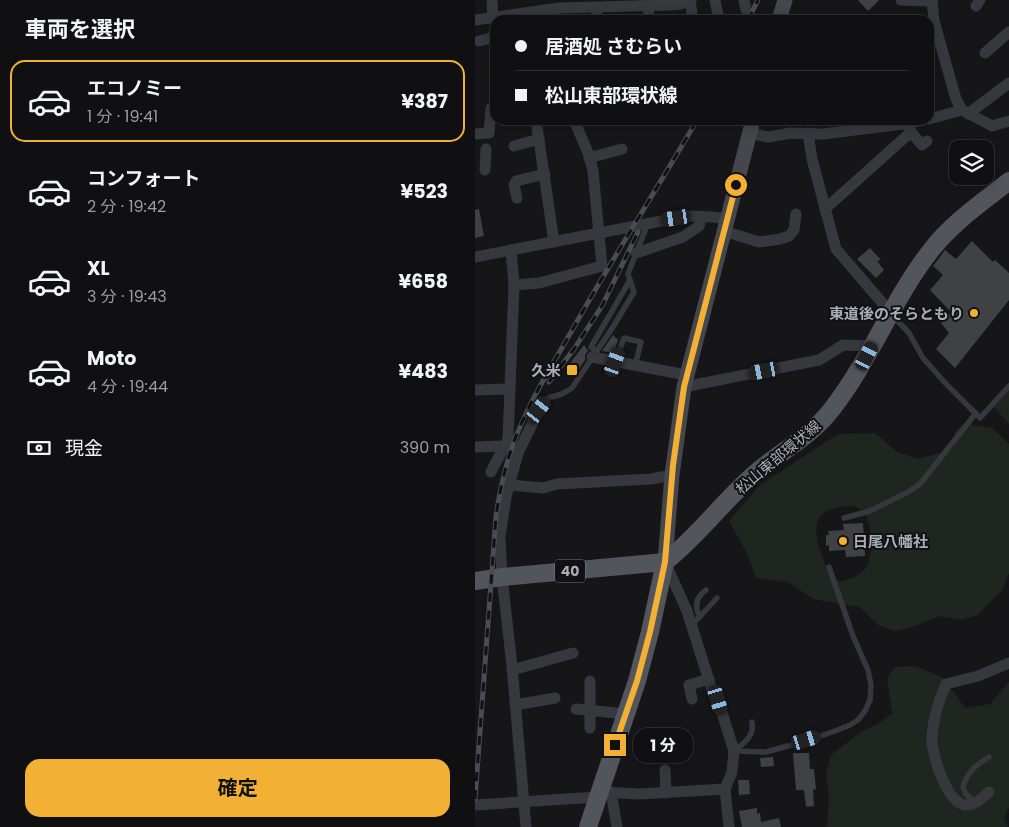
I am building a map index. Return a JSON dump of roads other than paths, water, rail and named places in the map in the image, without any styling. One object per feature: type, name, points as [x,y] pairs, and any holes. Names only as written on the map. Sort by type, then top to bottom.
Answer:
[{"type":"main road","points":[[780,15],[785,0]]},
{"type":"main road","points":[[588,827],[603,794],[650,632],[665,562],[672,474],[685,381],[751,127]]},
{"type":"main road","name":"松山東部環状線","points":[[665,562],[685,546],[752,475],[816,426],[848,388],[913,276],[934,246],[958,223],[1009,181]]},
{"type":"main road","name":"40","points":[[475,581],[665,562]]},
{"type":"street","points":[[492,0],[493,15]]},
{"type":"street","points":[[523,15],[559,8],[597,6],[609,3],[648,5],[669,2],[681,4],[690,0],[692,15]]},
{"type":"street","points":[[715,0],[718,15]]},
{"type":"street","points":[[901,0],[932,0],[933,15]]},
{"type":"street","points":[[648,5],[649,15]]},
{"type":"street","points":[[596,15],[597,6]]},
{"type":"street","points":[[475,20],[490,18]]},
{"type":"street","points":[[934,21],[956,99],[965,112],[992,126],[1009,121]]},
{"type":"street","points":[[985,53],[1009,32]]},
{"type":"street","points":[[479,41],[490,38]]},
{"type":"street","points":[[934,49],[941,47]]},
{"type":"street","points":[[934,117],[965,112],[1009,83]]},
{"type":"street","points":[[475,134],[489,133],[490,120]]},
{"type":"street","points":[[537,125],[554,242]]},
{"type":"street","points":[[514,285],[539,283],[602,266],[593,171],[575,125]]},
{"type":"street","points":[[825,209],[914,125]]},
{"type":"street","points":[[751,127],[768,137],[791,133],[823,134],[909,128]]},
{"type":"street","points":[[909,128],[922,145],[927,141]]},
{"type":"street","points":[[808,133],[812,159],[836,249],[891,313]]},
{"type":"street","points":[[514,146],[539,139]]},
{"type":"street","points":[[589,158],[622,149]]},
{"type":"street","points":[[517,198],[514,185],[516,181],[545,174]]},
{"type":"street","points":[[475,257],[687,216],[702,216],[759,242],[789,236],[794,230],[796,214]]},
{"type":"street","points":[[636,253],[683,237],[699,226],[702,216]]},
{"type":"street","points":[[491,472],[508,439],[514,285],[511,250]]},
{"type":"street","points":[[594,354],[615,362],[685,381],[814,362],[843,345],[872,346]]},
{"type":"street","points":[[475,390],[511,389]]},
{"type":"street","points":[[526,827],[513,670],[502,577],[500,537],[506,497],[519,453],[539,410]]},
{"type":"street","points":[[475,447],[505,446],[519,453]]},
{"type":"street","points":[[510,484],[543,488],[557,484],[651,479],[672,474]]},
{"type":"street","points":[[665,562],[680,594],[696,621],[709,680],[718,700],[733,751],[732,772],[725,789],[729,827]]},
{"type":"street","points":[[513,670],[573,653]]},
{"type":"street","points":[[989,792],[975,802],[965,806],[959,803],[952,796],[939,772],[932,747],[932,736],[936,714],[946,684],[977,676],[1009,663]]},
{"type":"street","points":[[692,699],[689,685],[709,680]]},
{"type":"street","points":[[590,681],[590,728]]},
{"type":"street","points":[[515,704],[555,698]]},
{"type":"street","points":[[576,709],[626,714]]},
{"type":"street","points":[[665,770],[665,793]]},
{"type":"street","points":[[475,805],[603,794],[665,793],[725,789]]},
{"type":"street","points":[[603,794],[617,827]]},
{"type":"lane","points":[[539,410],[548,398],[562,394],[572,388],[634,292],[628,274],[648,223]]},
{"type":"lane","points":[[594,354],[591,347],[630,280]]},
{"type":"lane","points":[[891,313],[909,333],[923,358],[980,418],[1009,386]]},
{"type":"lane","points":[[615,362],[624,338],[641,342],[635,366]]},
{"type":"lane","points":[[844,518],[870,511],[921,484],[975,413]]},
{"type":"lane","points":[[733,751],[766,752],[835,732],[858,720],[865,711],[870,700],[871,685],[868,670],[853,636],[829,567]]},
{"type":"lane","points":[[696,621],[697,599],[706,590]]},
{"type":"lane","points":[[696,621],[717,598]]},
{"type":"lane","points":[[733,751],[752,734],[754,729],[752,722]]},
{"type":"lane","points":[[975,802],[966,794],[963,787],[965,779],[970,770],[989,757]]},
{"type":"railway","points":[[750,15],[758,0]]},
{"type":"railway","points":[[475,799],[496,516],[503,478],[510,454],[519,430],[542,383],[694,125]]},
{"type":"railway","points":[[549,382],[574,349],[602,306],[638,232]]},
{"type":"place","name":"東道後のそらともり","points":[[974,313]]},
{"type":"place","name":"久米","points":[[572,370]]},
{"type":"place","name":"日尾八幡社","points":[[843,541]]}]
